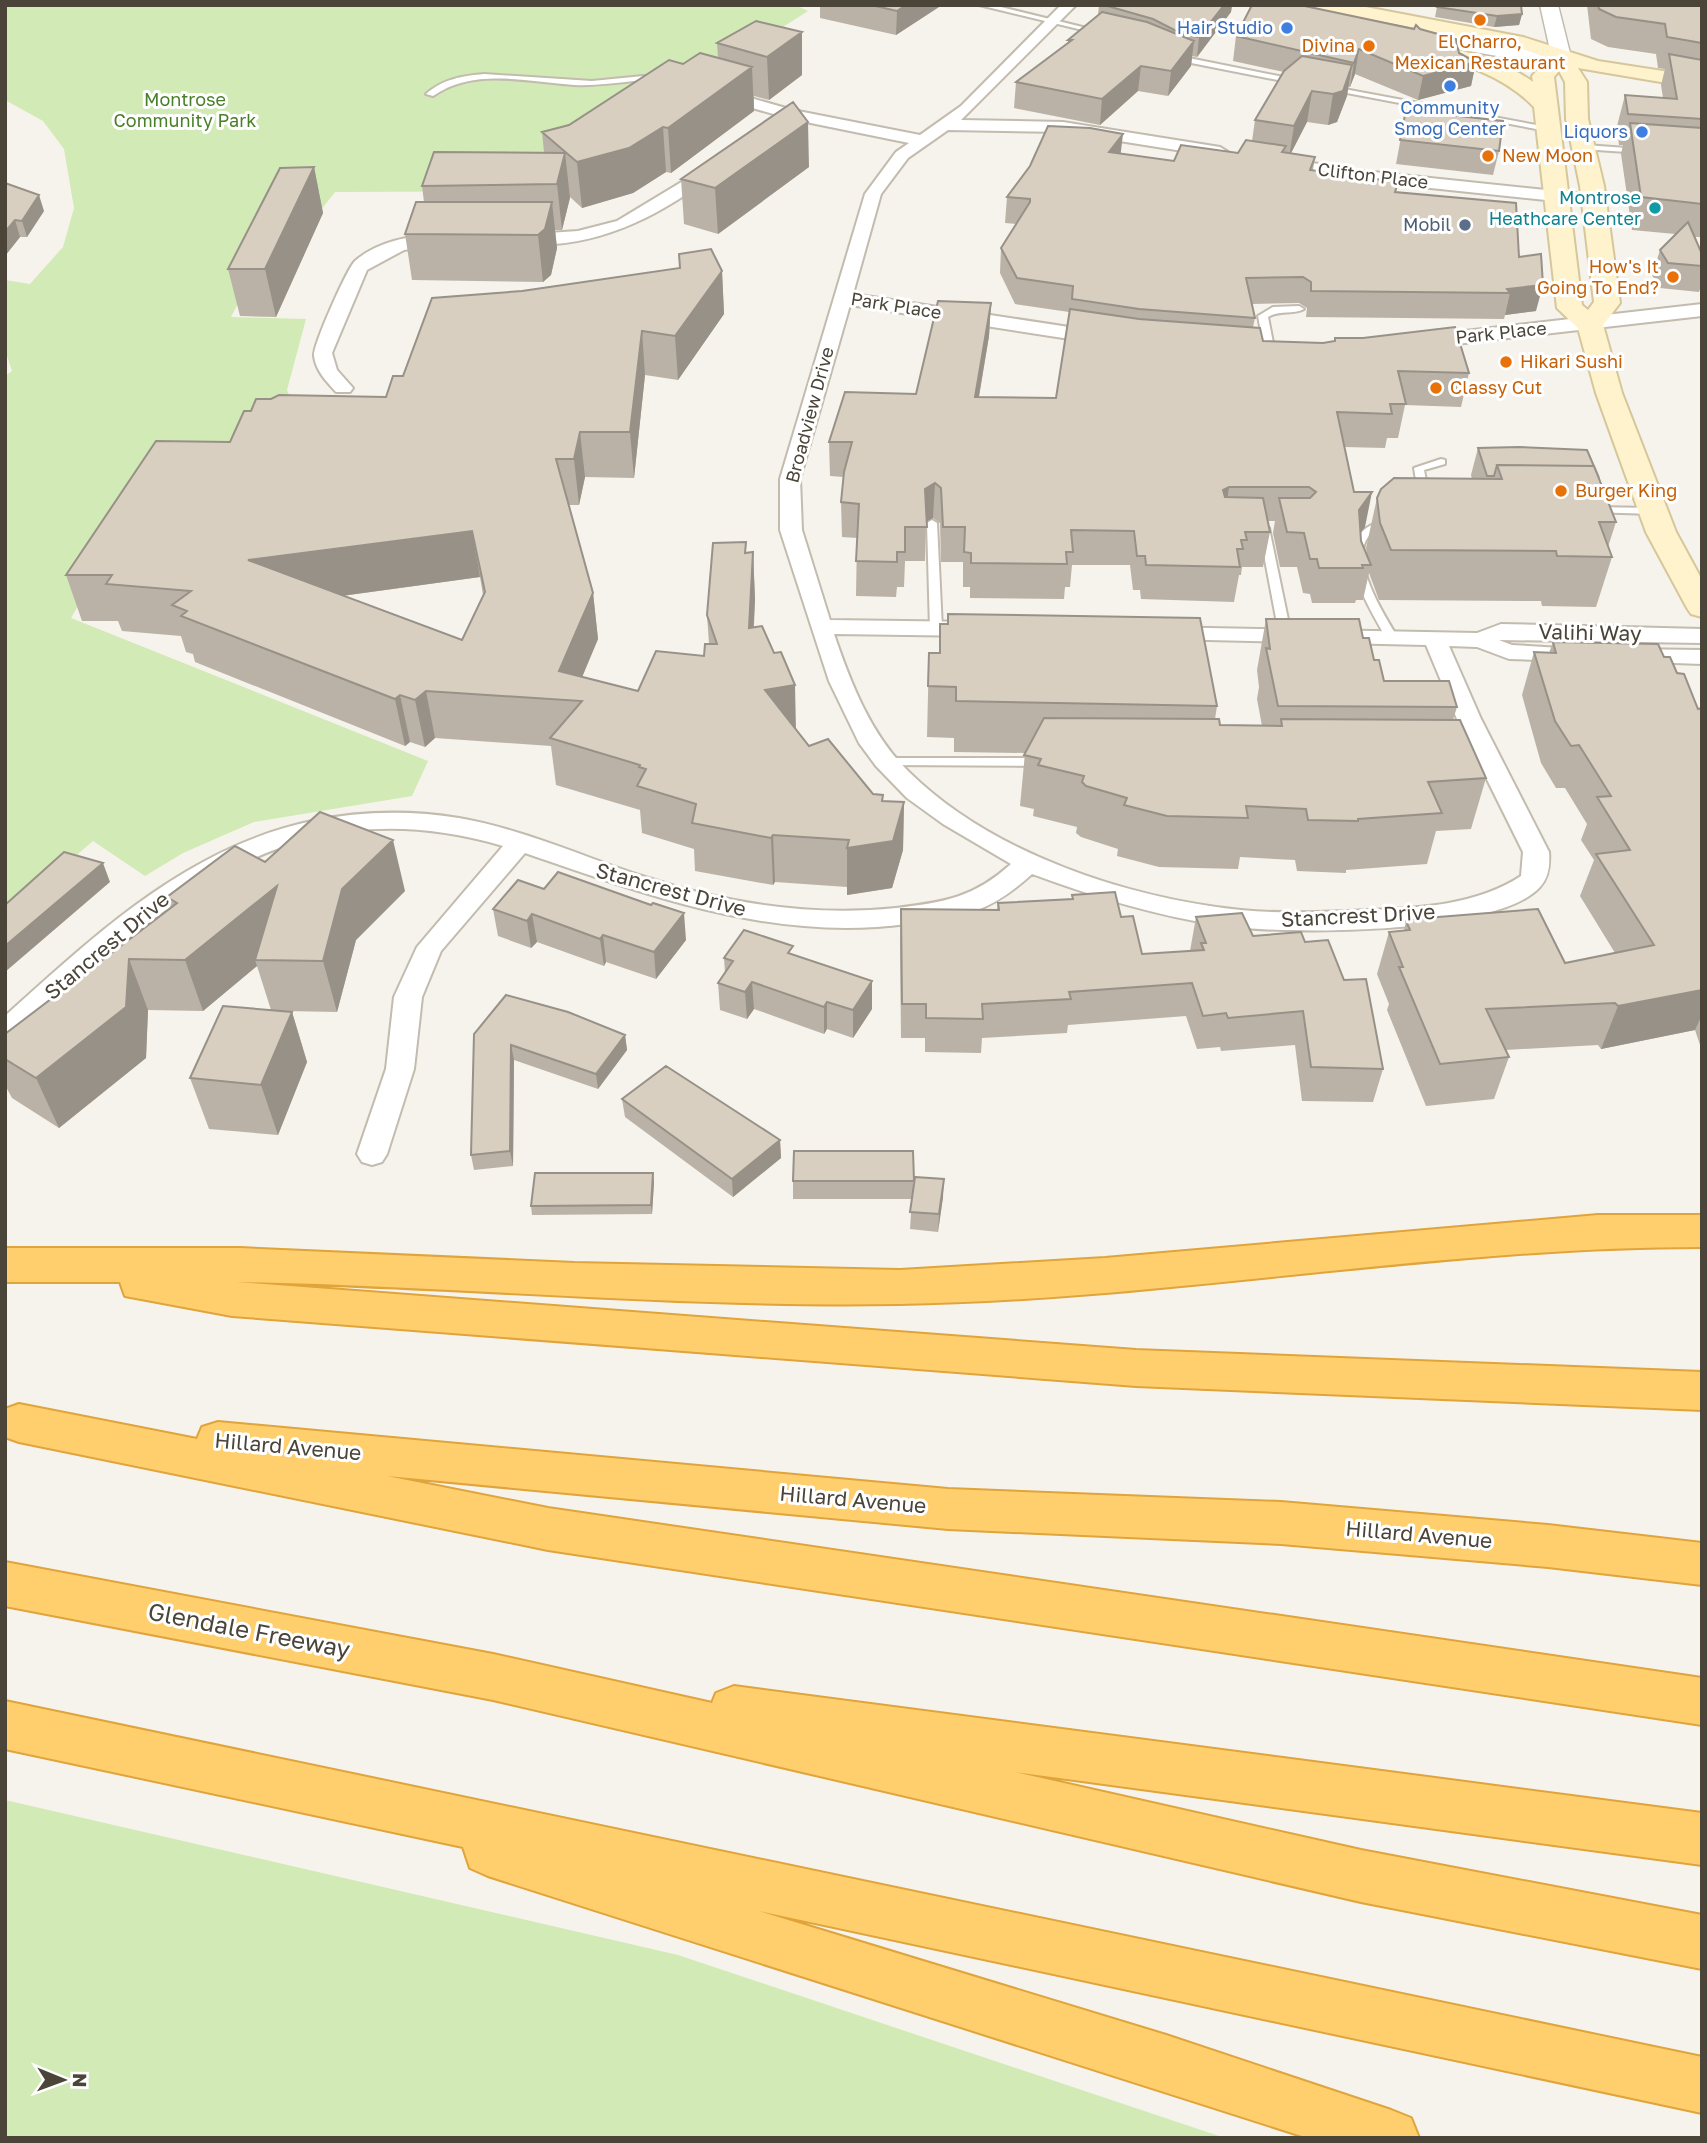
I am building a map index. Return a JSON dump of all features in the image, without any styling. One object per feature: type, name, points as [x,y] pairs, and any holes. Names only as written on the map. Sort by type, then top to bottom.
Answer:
[{"type":"highway","points":[[17,1266],[240,1265],[574,1280],[900,1287],[1105,1275],[1598,1231],[1702,1231]]},
{"type":"highway","points":[[17,1266],[232,1298],[773,1343],[1136,1368],[1702,1391]]},
{"type":"highway","points":[[12,1422],[548,1529],[1702,1702]]},
{"type":"highway","name":"Hillard Avenue","points":[[12,1422],[948,1509],[1281,1523],[1548,1546],[1702,1564]]},
{"type":"highway","name":"Glendale Freeway","points":[[5,1584],[493,1677]]},
{"type":"highway","points":[[493,1677],[1702,1839]]},
{"type":"highway","points":[[493,1677],[1361,1876],[1702,1942]]},
{"type":"highway","points":[[5,1725],[1702,2085]]},
{"type":"highway","points":[[327,1795],[599,1888],[1225,2080],[1391,2138]]},
{"type":"main road","points":[[1313,10],[1365,21],[1523,43],[1595,67],[1702,83]]},
{"type":"main road","points":[[1365,21],[1374,36],[1497,70],[1532,89],[1545,105]]},
{"type":"main road","points":[[1561,57],[1544,76],[1545,105],[1554,196],[1570,308],[1590,325],[1609,393],[1653,511],[1702,608]]},
{"type":"main road","points":[[1561,57],[1576,82],[1577,120],[1585,147],[1594,200],[1607,303],[1590,325]]},
{"type":"street","name":"Broadview Drive","points":[[1028,863],[936,808],[885,762],[857,721],[791,530],[790,479],[873,194],[887,171],[920,140],[967,109],[1069,5]]},
{"type":"street","points":[[1549,5],[1561,57]]},
{"type":"street","points":[[703,89],[791,114],[920,140]]},
{"type":"street","points":[[772,127],[791,114]]},
{"type":"street","name":"Clifton Place","points":[[945,125],[1063,127],[1337,173],[1594,200]]},
{"type":"street","points":[[497,239],[589,237],[622,227],[654,210],[727,159]]},
{"type":"street","points":[[343,388],[328,372],[323,353],[359,267],[370,257],[406,243],[464,239]]},
{"type":"street","name":"Park Place","points":[[842,298],[1124,342]]},
{"type":"street","name":"Park Place","points":[[1406,344],[1590,325],[1702,310]]},
{"type":"street","points":[[1263,353],[1290,353]]},
{"type":"street","points":[[823,627],[1006,630]]},
{"type":"street","name":"Valihi Way","points":[[1480,640],[1501,631],[1702,636]]},
{"type":"street","name":"Valihi Way","points":[[1146,632],[1480,640],[1509,652],[1702,657]]},
{"type":"street","name":"Stancrest Drive","points":[[5,1032],[141,914],[198,873],[263,844],[326,827],[393,822],[462,827],[520,843],[581,866],[724,908],[857,923],[925,913],[984,898],[1028,863],[1135,900],[1220,917],[1293,923],[1405,917],[1464,908],[1504,897],[1529,884],[1538,869],[1536,852],[1482,765],[1434,638]]},
{"type":"street","points":[[372,1154],[400,1069],[408,997],[430,947],[520,843]]},
{"type":"lane","points":[[982,5],[1109,34]]},
{"type":"lane","points":[[1167,54],[1179,59],[1312,85]]},
{"type":"lane","points":[[430,94],[448,82],[478,76],[593,83],[645,76],[677,83]]},
{"type":"lane","points":[[1325,87],[1547,129]]},
{"type":"lane","points":[[1585,147],[1651,152]]},
{"type":"lane","points":[[1263,353],[1263,316],[1273,310],[1299,309]]},
{"type":"lane","points":[[1435,504],[1422,486],[1419,468],[1441,462]]},
{"type":"lane","points":[[1585,510],[1653,511]]},
{"type":"lane","points":[[932,523],[936,629]]},
{"type":"lane","points":[[1377,526],[1362,534],[1359,540],[1359,564],[1367,592],[1391,636]]},
{"type":"lane","points":[[1251,527],[1277,527]]},
{"type":"lane","points":[[1264,527],[1285,634]]},
{"type":"lane","points":[[885,762],[1059,762]]},
{"type":"green space","name":"Montrose Community Park","points":[[5,5],[795,5],[808,11],[582,155],[535,191],[335,192],[321,210],[286,210],[231,317],[306,319],[287,390],[292,402],[258,434],[145,492],[71,618],[428,761],[412,796],[254,822],[183,853],[145,876],[93,841],[5,917],[5,376],[12,371],[7,356],[5,280],[30,284],[63,247],[74,208],[64,149],[43,121],[5,100]]},
{"type":"green space","points":[[5,1800],[678,1955],[1225,2138],[5,2138]]},
{"type":"building","points":[[871,5],[906,5],[897,11]]},
{"type":"building","points":[[1104,5],[1224,5],[1199,37],[1184,35],[1153,19]]},
{"type":"building","points":[[1252,5],[1300,5],[1414,29],[1416,25],[1420,29],[1456,39],[1459,53],[1476,62],[1423,76],[1359,49],[1354,63],[1236,36]]},
{"type":"building","points":[[1521,5],[1522,14],[1497,16],[1437,7]]},
{"type":"building","points":[[1598,5],[1702,5],[1702,43],[1667,37],[1665,24],[1616,17],[1599,9]]},
{"type":"building","points":[[1102,12],[1147,22],[1194,41],[1171,71],[1141,66],[1102,99],[1016,82],[1072,40],[1068,40]]},
{"type":"building","points":[[756,21],[802,32],[767,57],[717,43]]},
{"type":"building","points":[[700,53],[752,67],[668,128],[663,127],[629,148],[577,162],[542,132],[569,125],[669,60],[683,64]]},
{"type":"building","points":[[1669,54],[1702,60],[1702,119],[1628,114],[1625,95],[1677,99]]},
{"type":"building","points":[[1302,56],[1352,65],[1343,91],[1333,94],[1312,91],[1294,126],[1255,120],[1284,71]]},
{"type":"building","points":[[793,102],[808,122],[715,188],[681,179]]},
{"type":"building","points":[[1406,110],[1503,121],[1499,151],[1400,140]]},
{"type":"building","points":[[1630,123],[1702,128],[1702,204],[1641,197]]},
{"type":"building","points":[[1048,126],[1090,128],[1123,134],[1109,152],[1174,161],[1181,145],[1238,153],[1246,140],[1286,146],[1282,152],[1315,157],[1310,170],[1398,182],[1395,192],[1516,203],[1519,257],[1541,254],[1543,285],[1507,289],[1510,293],[1311,291],[1311,282],[1303,277],[1246,278],[1255,318],[1139,309],[1072,299],[1073,286],[1017,278],[1001,248],[1030,202],[1030,199],[1007,197],[1030,166]]},
{"type":"building","points":[[434,152],[565,153],[557,184],[422,186]]},
{"type":"building","points":[[314,167],[265,269],[228,269],[280,168]]},
{"type":"building","points":[[5,183],[39,195],[22,221],[15,220],[5,232]]},
{"type":"building","points":[[416,202],[552,202],[545,229],[538,235],[405,234]]},
{"type":"building","points":[[1688,222],[1702,254],[1702,266],[1668,263],[1660,250]]},
{"type":"building","points":[[711,249],[722,271],[675,336],[642,331],[630,432],[580,432],[574,459],[556,459],[593,593],[559,671],[638,691],[656,651],[704,656],[705,644],[717,644],[707,615],[713,543],[746,542],[745,553],[753,552],[749,628],[762,626],[774,653],[781,652],[795,685],[765,690],[809,746],[828,739],[873,794],[883,795],[882,801],[904,802],[893,841],[847,848],[849,840],[773,835],[771,838],[692,823],[696,804],[637,786],[646,769],[639,767],[640,765],[550,738],[582,701],[426,691],[415,700],[400,695],[395,699],[181,616],[187,611],[172,605],[191,591],[106,584],[112,575],[66,575],[156,441],[230,442],[244,411],[251,411],[256,399],[271,399],[279,395],[386,397],[393,376],[403,376],[432,298],[522,291],[680,268],[679,254]],"holes":[[[472,531],[485,592],[462,640],[248,560]]]},
{"type":"building","points":[[938,301],[991,303],[975,397],[1056,398],[1070,309],[1139,319],[1260,328],[1263,341],[1323,343],[1335,341],[1335,338],[1363,338],[1455,327],[1469,373],[1398,371],[1406,404],[1390,404],[1392,414],[1337,412],[1354,492],[1372,492],[1359,510],[1361,541],[1371,565],[1362,565],[1363,568],[1319,568],[1317,559],[1310,559],[1304,533],[1287,532],[1279,498],[1310,498],[1316,492],[1309,487],[1229,487],[1223,490],[1225,497],[1263,498],[1270,532],[1245,532],[1247,540],[1241,540],[1243,549],[1237,549],[1240,567],[1146,565],[1145,556],[1137,556],[1134,531],[1071,530],[1073,552],[1066,552],[1067,564],[971,563],[971,553],[964,552],[965,527],[943,527],[941,488],[935,483],[925,489],[927,527],[905,527],[905,552],[897,552],[897,562],[856,561],[859,504],[841,502],[844,472],[852,442],[829,442],[845,392],[916,394]]},
{"type":"building","points":[[1478,448],[1587,450],[1594,466],[1497,465],[1494,476],[1487,476]]},
{"type":"building","points":[[1497,465],[1594,466],[1616,522],[1599,522],[1612,557],[1557,556],[1556,551],[1391,550],[1380,523],[1377,498],[1381,489],[1394,478],[1502,479]]},
{"type":"building","points":[[948,614],[1200,618],[1217,706],[956,701],[956,687],[928,686],[929,653],[940,653],[940,624],[948,624]]},
{"type":"building","points":[[1266,619],[1359,619],[1363,638],[1369,638],[1374,660],[1379,660],[1384,681],[1449,681],[1457,707],[1278,706],[1266,648],[1270,649]]},
{"type":"building","points":[[1553,642],[1658,644],[1664,657],[1670,657],[1677,673],[1684,674],[1698,709],[1702,708],[1702,990],[1618,1006],[1615,1003],[1486,1009],[1509,1057],[1440,1064],[1399,967],[1403,967],[1389,932],[1410,930],[1406,921],[1538,909],[1565,963],[1654,945],[1596,854],[1630,850],[1597,797],[1611,796],[1579,745],[1571,746],[1555,721],[1534,652],[1556,653]]},
{"type":"building","points":[[1044,718],[1219,719],[1220,725],[1282,726],[1281,719],[1460,720],[1486,778],[1428,782],[1442,813],[1358,821],[1308,820],[1306,809],[1246,806],[1248,818],[1167,816],[1124,805],[1127,798],[1086,786],[1082,782],[1084,776],[1038,765],[1041,759],[1024,755]]},
{"type":"building","points":[[320,812],[393,840],[342,889],[323,961],[255,960],[277,886],[185,960],[129,959],[126,1007],[36,1078],[5,1059],[5,1034],[177,903],[167,897],[235,846],[265,862]]},
{"type":"building","points":[[64,852],[103,863],[5,946],[5,905]]},
{"type":"building","points":[[558,872],[651,905],[653,903],[684,913],[654,952],[603,935],[600,939],[532,914],[527,921],[493,909],[518,880],[544,889]]},
{"type":"building","points":[[1115,892],[1121,917],[1133,916],[1142,954],[1204,950],[1201,943],[1206,943],[1196,917],[1242,913],[1253,936],[1301,932],[1305,942],[1328,940],[1344,980],[1366,979],[1383,1069],[1311,1067],[1303,1011],[1228,1018],[1226,1013],[1203,1016],[1192,983],[1069,992],[1071,999],[982,1004],[983,1019],[926,1018],[926,1004],[902,1004],[901,909],[999,910],[998,903],[1073,899],[1072,895]]},
{"type":"building","points":[[744,930],[793,946],[788,953],[872,981],[853,1010],[827,1002],[824,1007],[752,982],[745,992],[718,983],[733,961],[724,958]]},
{"type":"building","points":[[506,995],[568,1012],[625,1035],[596,1074],[511,1045],[510,1151],[471,1155],[474,1034]]},
{"type":"building","points":[[223,1006],[292,1012],[261,1085],[190,1078]]},
{"type":"building","points":[[666,1066],[780,1140],[732,1179],[622,1099]]},
{"type":"building","points":[[794,1151],[913,1151],[914,1181],[793,1181]]},
{"type":"building","points":[[535,1173],[653,1173],[651,1205],[531,1206]]},
{"type":"building","points":[[915,1177],[944,1179],[939,1214],[910,1212]]},
{"type":"place","name":"El Charro, Mexican Restaurant","points":[[1480,20]]},
{"type":"place","name":"Hair Studio","points":[[1287,28]]},
{"type":"place","name":"Divina","points":[[1369,46]]},
{"type":"place","name":"Community Smog Center","points":[[1450,86]]},
{"type":"place","name":"Liquors","points":[[1642,132]]},
{"type":"place","name":"New Moon","points":[[1488,156]]},
{"type":"place","name":"Montrose Heathcare Center","points":[[1655,208]]},
{"type":"place","name":"Mobil","points":[[1465,225]]},
{"type":"place","name":"How's It Going To End?","points":[[1673,277]]},
{"type":"place","name":"Hikari Sushi","points":[[1506,362]]},
{"type":"place","name":"Classy Cut","points":[[1436,388]]},
{"type":"place","name":"Burger King","points":[[1561,491]]}]
